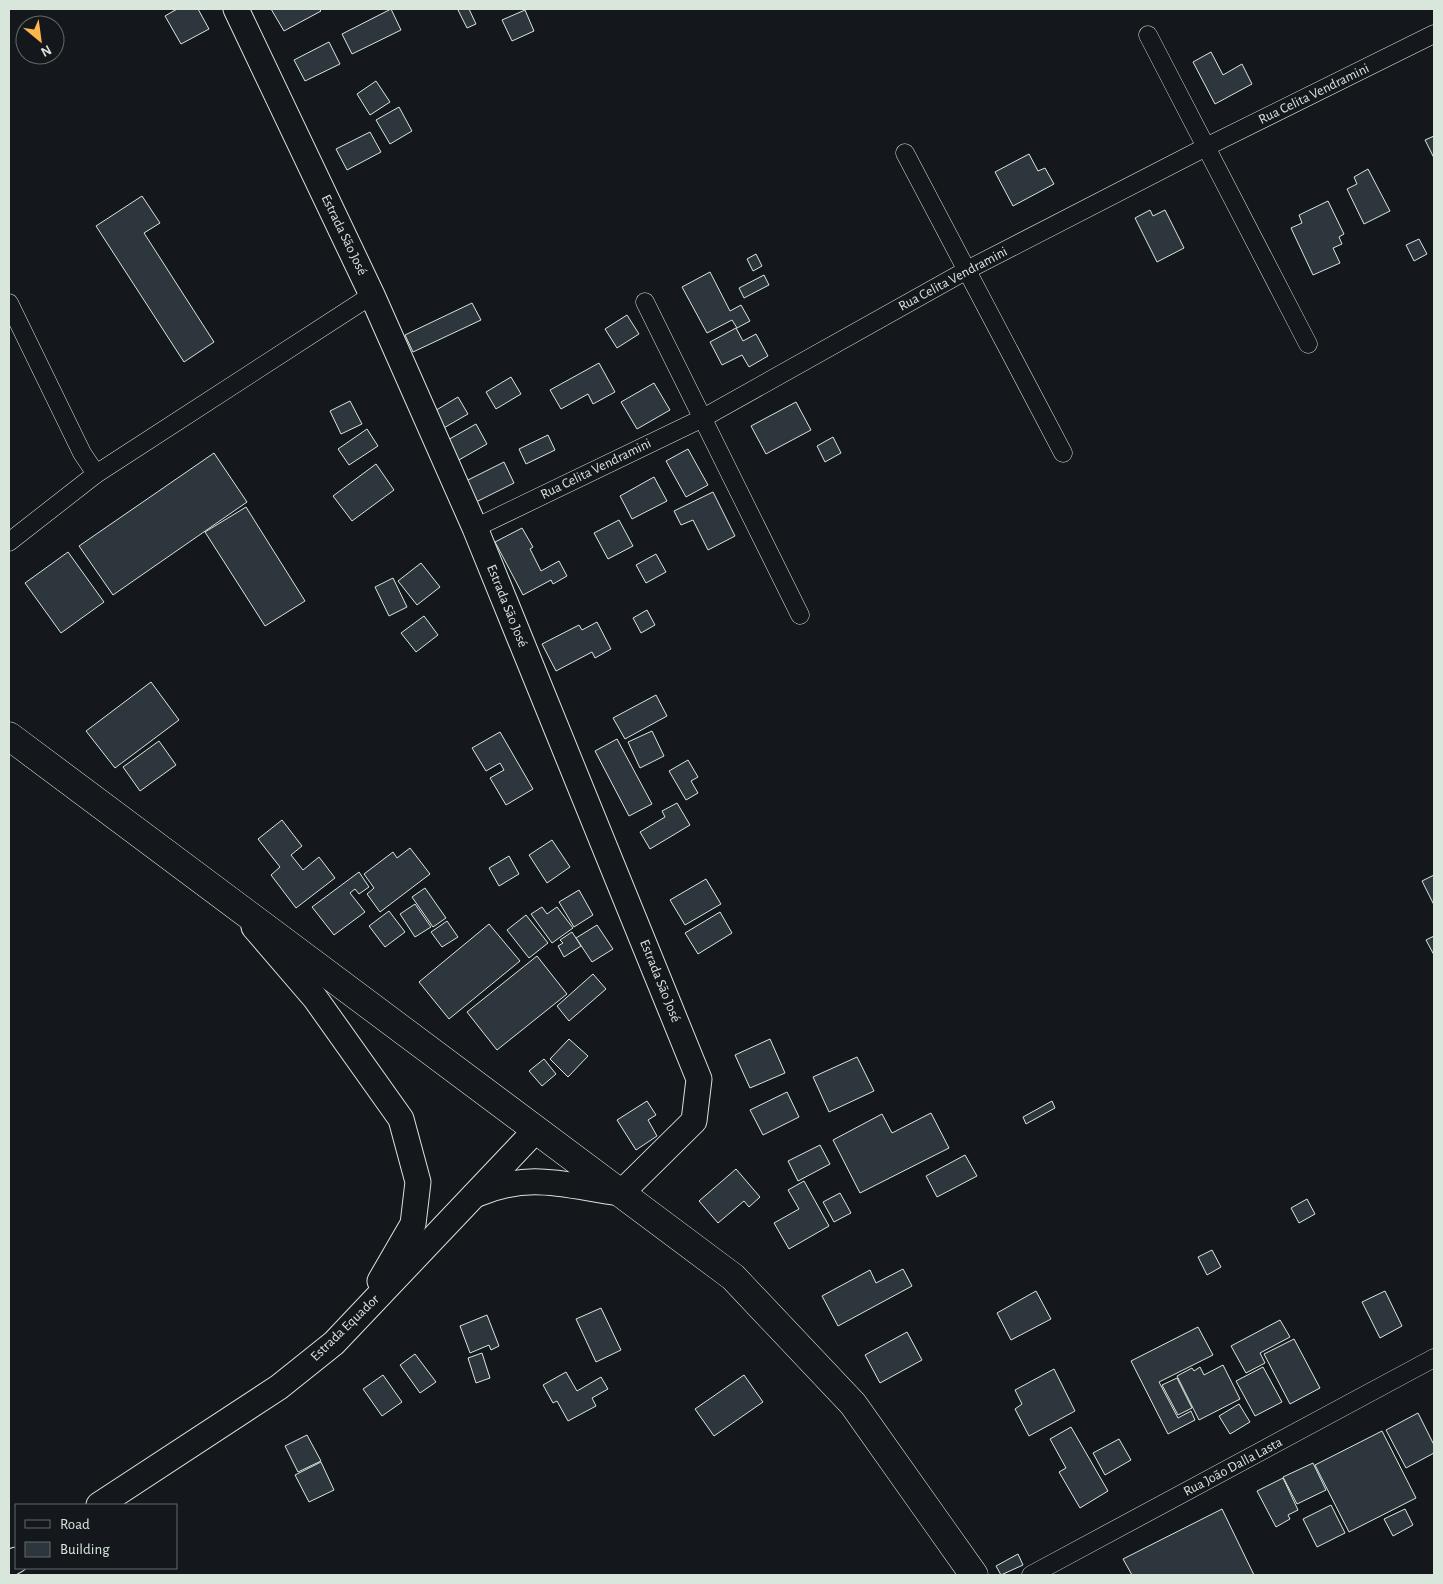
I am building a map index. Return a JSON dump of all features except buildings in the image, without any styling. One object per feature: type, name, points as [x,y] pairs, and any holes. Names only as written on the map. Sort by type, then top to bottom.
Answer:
[{"type":"main road","points":[[9,736],[535,1131],[733,1277],[853,1404],[974,1575]]},
{"type":"street","name":"Estrada São José","points":[[236,9],[372,295],[475,528],[700,1079],[694,1121],[621,1193]]},
{"type":"street","name":"Rua Celita Vendramini","points":[[475,528],[703,418],[967,270],[1434,34]]},
{"type":"street","points":[[1148,35],[1308,344]]},
{"type":"street","points":[[905,153],[1063,453]]},
{"type":"street","points":[[9,542],[96,474],[372,295]]},
{"type":"street","points":[[645,302],[800,615]]},
{"type":"street","points":[[9,303],[82,453],[96,474]]},
{"type":"street","points":[[239,909],[315,998],[400,1119],[418,1182],[413,1224],[381,1280],[334,1343]]},
{"type":"street","name":"Estrada Equador","points":[[101,1504],[279,1387],[334,1343],[535,1131]]},
{"type":"street","points":[[477,1194],[513,1182],[542,1181],[621,1193]]},
{"type":"street","name":"Rua João Dalla Lasta","points":[[1031,1575],[1434,1358]]}]
